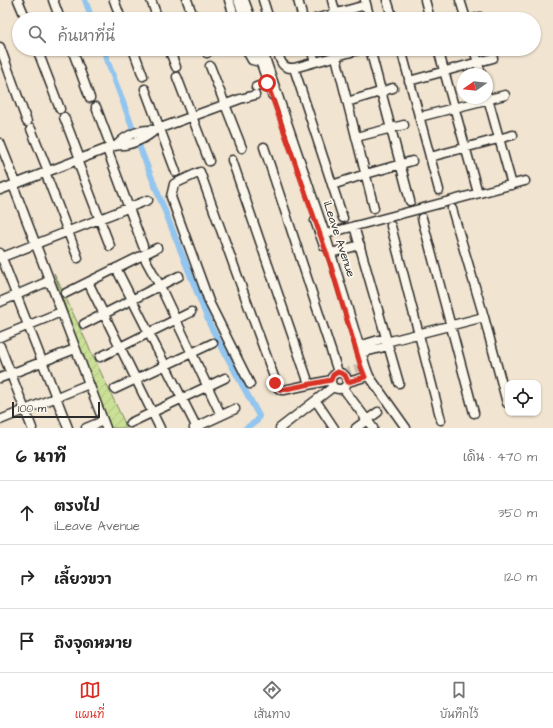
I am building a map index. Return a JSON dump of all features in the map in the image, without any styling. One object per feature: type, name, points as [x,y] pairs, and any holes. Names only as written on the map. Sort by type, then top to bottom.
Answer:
[{"type":"street","points":[[18,0],[23,12]]},
{"type":"street","points":[[53,0],[57,12]]},
{"type":"street","points":[[114,0],[118,12]]},
{"type":"street","points":[[151,0],[155,12]]},
{"type":"street","points":[[187,0],[191,12]]},
{"type":"street","points":[[229,0],[233,12]]},
{"type":"street","points":[[238,0],[242,12]]},
{"type":"street","points":[[244,0],[248,12]]},
{"type":"street","points":[[264,0],[267,12]]},
{"type":"street","points":[[298,0],[301,12]]},
{"type":"street","points":[[332,0],[335,12]]},
{"type":"street","points":[[424,0],[428,12]]},
{"type":"street","points":[[460,0],[464,12]]},
{"type":"street","points":[[390,1],[391,12]]},
{"type":"street","points":[[345,12],[366,2],[368,12]]},
{"type":"street","points":[[0,47],[78,258]]},
{"type":"street","points":[[40,56],[60,109]]},
{"type":"street","points":[[75,56],[90,98]]},
{"type":"street","points":[[136,56],[143,76]]},
{"type":"street","points":[[172,56],[176,67]]},
{"type":"street","points":[[250,56],[252,60],[260,62]]},
{"type":"street","name":"iLeave Avenue","points":[[258,56],[271,86],[332,253],[369,376],[406,428]]},
{"type":"street","name":"iLeave Avenue","points":[[264,56],[271,86],[330,263],[361,367],[365,377],[400,428]]},
{"type":"street","points":[[279,56],[281,63],[285,67],[289,68],[336,57],[374,208]]},
{"type":"street","points":[[313,56],[315,62]]},
{"type":"street","points":[[372,56],[410,200]]},
{"type":"street","points":[[403,56],[439,190]]},
{"type":"street","points":[[440,56],[478,193]]},
{"type":"street","points":[[476,56],[480,68]]},
{"type":"street","points":[[409,81],[493,58]]},
{"type":"street","points":[[210,66],[242,148]]},
{"type":"street","points":[[294,68],[343,218]]},
{"type":"street","points":[[177,77],[209,161]]},
{"type":"street","points":[[0,190],[271,86]]},
{"type":"street","points":[[145,88],[158,129],[176,172]]},
{"type":"street","points":[[347,102],[393,88]]},
{"type":"street","points":[[493,96],[505,95]]},
{"type":"street","points":[[419,118],[466,104]]},
{"type":"street","points":[[490,104],[512,184]]},
{"type":"street","points":[[96,107],[112,146],[129,208],[143,251],[221,415]]},
{"type":"street","points":[[64,117],[110,246]]},
{"type":"street","points":[[356,136],[404,125]]},
{"type":"street","points":[[430,158],[513,135]]},
{"type":"street","points":[[0,143],[35,244],[104,425],[86,428]]},
{"type":"street","points":[[264,147],[338,372],[345,375],[345,385],[373,428]]},
{"type":"street","points":[[232,160],[309,384]]},
{"type":"street","points":[[332,185],[412,161]]},
{"type":"street","points":[[250,384],[210,304],[171,197],[174,184],[200,172],[278,388],[281,390],[309,384],[332,383],[338,389],[365,377]]},
{"type":"street","points":[[325,234],[525,181]]},
{"type":"street","points":[[68,428],[1,256],[68,232],[148,200]]},
{"type":"street","points":[[452,209],[484,317],[505,396]]},
{"type":"street","points":[[422,218],[474,413]]},
{"type":"street","points":[[354,226],[398,383]]},
{"type":"street","points":[[391,226],[441,420]]},
{"type":"street","points":[[332,253],[360,245]]},
{"type":"street","points":[[66,293],[116,268],[143,251],[157,248]]},
{"type":"street","points":[[116,268],[166,365],[196,428],[235,408]]},
{"type":"street","points":[[84,324],[179,276]]},
{"type":"street","points":[[0,302],[50,281]]},
{"type":"street","points":[[88,282],[160,428]]},
{"type":"street","points":[[0,337],[61,312]]},
{"type":"street","points":[[100,357],[191,312]]},
{"type":"street","points":[[360,350],[484,317]]},
{"type":"street","points":[[114,389],[213,343]]},
{"type":"street","points":[[0,346],[32,428]]},
{"type":"street","points":[[0,378],[75,349]]},
{"type":"street","points":[[280,428],[292,424],[316,402],[332,383],[333,375],[338,372]]},
{"type":"street","points":[[130,423],[225,378]]},
{"type":"street","points":[[0,420],[89,384]]},
{"type":"street","points":[[316,402],[334,428]]},
{"type":"street","points":[[356,428],[378,412]]},
{"type":"green space","points":[[54,273],[127,428],[110,428],[73,330]]},
{"type":"waterway","points":[[85,0],[89,12]]},
{"type":"waterway","points":[[106,56],[210,325],[259,416],[257,421],[246,428]]},
{"type":"tunnel","points":[[343,373],[361,367]]},
{"type":"route","points":[[267,83],[330,263],[365,377],[348,382],[347,377],[343,373],[338,372],[333,375],[331,380],[284,390],[278,388],[275,383]]}]
